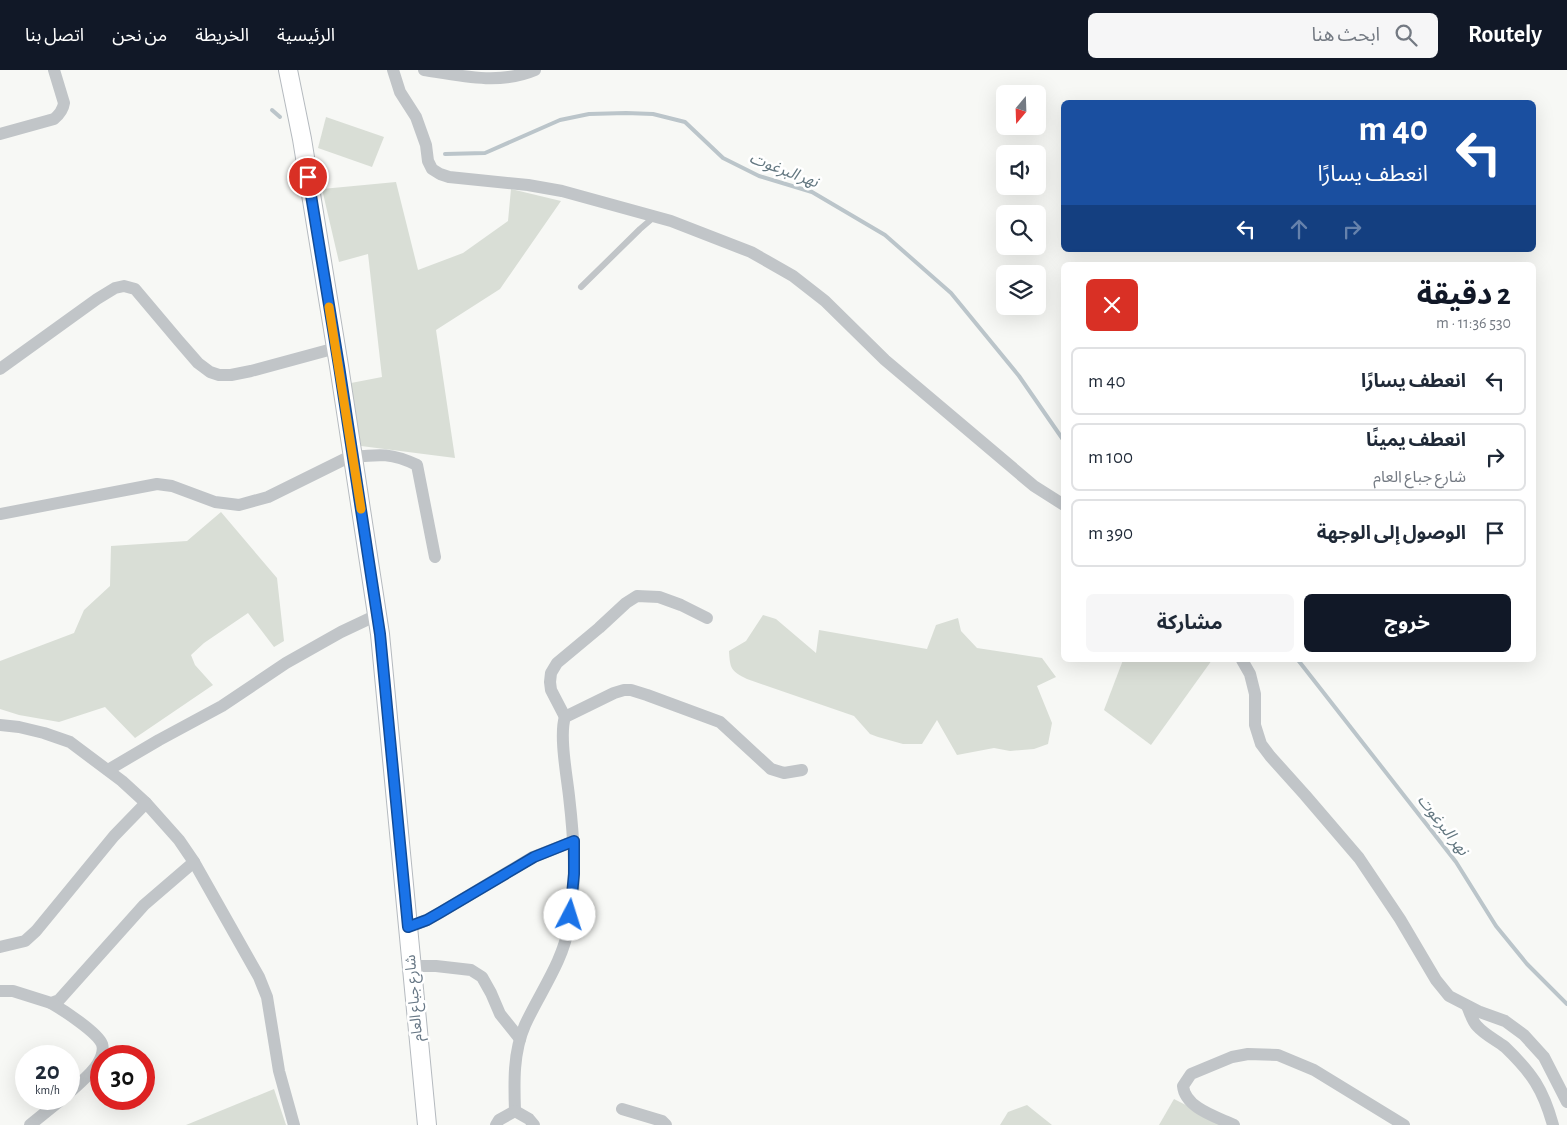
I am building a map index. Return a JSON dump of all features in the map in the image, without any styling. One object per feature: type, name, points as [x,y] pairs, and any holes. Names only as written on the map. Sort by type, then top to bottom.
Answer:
[{"type":"main road","name":"شارع جباع العام","points":[[288,70],[302,139],[377,615],[392,751],[427,1125]]},
{"type":"street","points":[[0,134],[54,119],[60,114],[64,103],[54,70]]},
{"type":"street","points":[[393,70],[400,92],[416,117],[432,169],[449,177],[537,186],[588,198],[671,221],[751,252],[793,276],[825,302],[885,360],[1034,486],[1061,503]]},
{"type":"street","points":[[424,70],[469,77],[506,78],[535,70]]},
{"type":"street","points":[[0,369],[97,299],[115,288],[124,286],[135,289],[198,362],[210,372],[219,375],[251,371],[336,348]]},
{"type":"street","points":[[0,514],[157,484],[172,486],[215,502],[239,505],[268,497],[353,456],[380,454],[402,457],[417,465],[436,557]]},
{"type":"street","points":[[565,717],[551,690],[551,673],[557,663],[626,603],[637,596],[659,597],[707,618]]},
{"type":"street","points":[[108,770],[222,706],[286,663],[341,632],[377,615]]},
{"type":"street","points":[[1243,662],[1250,674],[1255,694],[1255,725],[1261,744],[1358,858],[1400,919],[1436,980],[1449,996],[1505,1022],[1524,1035],[1544,1057],[1567,1102]]},
{"type":"street","points":[[515,1112],[515,1074],[520,1039],[550,980],[569,926],[574,874],[574,841],[562,724],[565,717],[614,693],[631,690],[647,694],[720,722],[770,769],[784,773],[802,770]]},
{"type":"street","points":[[0,725],[44,733],[70,742],[108,770],[146,802],[179,840],[194,862],[259,977],[267,996],[279,1071],[294,1125]]},
{"type":"street","points":[[0,947],[25,941],[36,931],[114,836],[146,802]]},
{"type":"street","points":[[408,927],[427,920],[534,857],[574,841]]},
{"type":"street","points":[[51,1003],[58,1000],[69,989],[144,905],[194,862]]},
{"type":"street","points":[[411,966],[436,966],[471,970],[482,977],[500,1014],[520,1039]]},
{"type":"street","points":[[0,991],[13,991],[51,1003],[96,1037],[102,1045],[102,1055],[99,1062],[80,1082]]},
{"type":"street","points":[[1467,1006],[1476,1026],[1503,1046],[1538,1085],[1546,1102],[1553,1125]]},
{"type":"street","points":[[1234,1125],[1202,1110],[1191,1102],[1185,1095],[1183,1086],[1191,1074],[1232,1057],[1248,1054],[1278,1055],[1293,1060],[1314,1070],[1404,1125]]},
{"type":"street","points":[[622,1109],[662,1121],[666,1125]]},
{"type":"street","points":[[30,1125],[48,1110]]},
{"type":"street","points":[[496,1125],[499,1120],[515,1112]]},
{"type":"street","points":[[515,1112],[529,1119],[534,1125]]},
{"type":"lane","points":[[581,286],[654,217]]},
{"type":"shaded area","points":[[326,117],[384,137],[372,167],[318,148]]},
{"type":"shaded area","points":[[396,182],[418,270],[463,253],[508,221],[511,189],[561,201],[500,289],[436,330],[455,458],[361,446],[351,383],[382,377],[368,254],[339,262],[322,189]]},
{"type":"shaded area","points":[[221,512],[277,578],[284,641],[274,647],[248,613],[204,643],[191,655],[195,665],[213,685],[135,738],[105,707],[59,722],[19,715],[0,709],[0,661],[74,633],[84,610],[110,586],[111,546],[187,541]]},
{"type":"shaded area","points":[[763,615],[776,619],[816,653],[819,630],[927,649],[936,625],[958,618],[961,631],[977,648],[1042,658],[1056,677],[1037,686],[1052,723],[1048,744],[1034,749],[1010,751],[994,748],[957,755],[937,720],[922,744],[903,744],[870,734],[854,716],[747,679],[732,669],[729,651],[746,641]]},
{"type":"shaded area","points":[[1122,662],[1211,662],[1151,745],[1104,710]]},
{"type":"shaded area","points":[[274,1089],[286,1125],[186,1125]]},
{"type":"shaded area","points":[[1174,1099],[1225,1125],[1159,1125]]},
{"type":"shaded area","points":[[1027,1105],[1052,1125],[1000,1125],[1008,1112]]},
{"type":"waterway","name":"نهر البرغوت","points":[[272,110],[280,117]]},
{"type":"waterway","name":"نهر البرغوت","points":[[445,154],[485,153],[560,120],[589,114],[653,114],[685,122],[723,158],[759,176],[812,192],[885,235],[951,293],[1019,376],[1061,437]]},
{"type":"waterway","name":"نهر البرغوت","points":[[1300,662],[1456,862],[1496,926],[1527,964],[1567,1004]]},
{"type":"slow traffic","points":[[329,307],[361,509]]},
{"type":"route","points":[[308,177],[380,634],[408,927],[427,920],[534,857],[574,841],[574,874],[570,915]]}]
